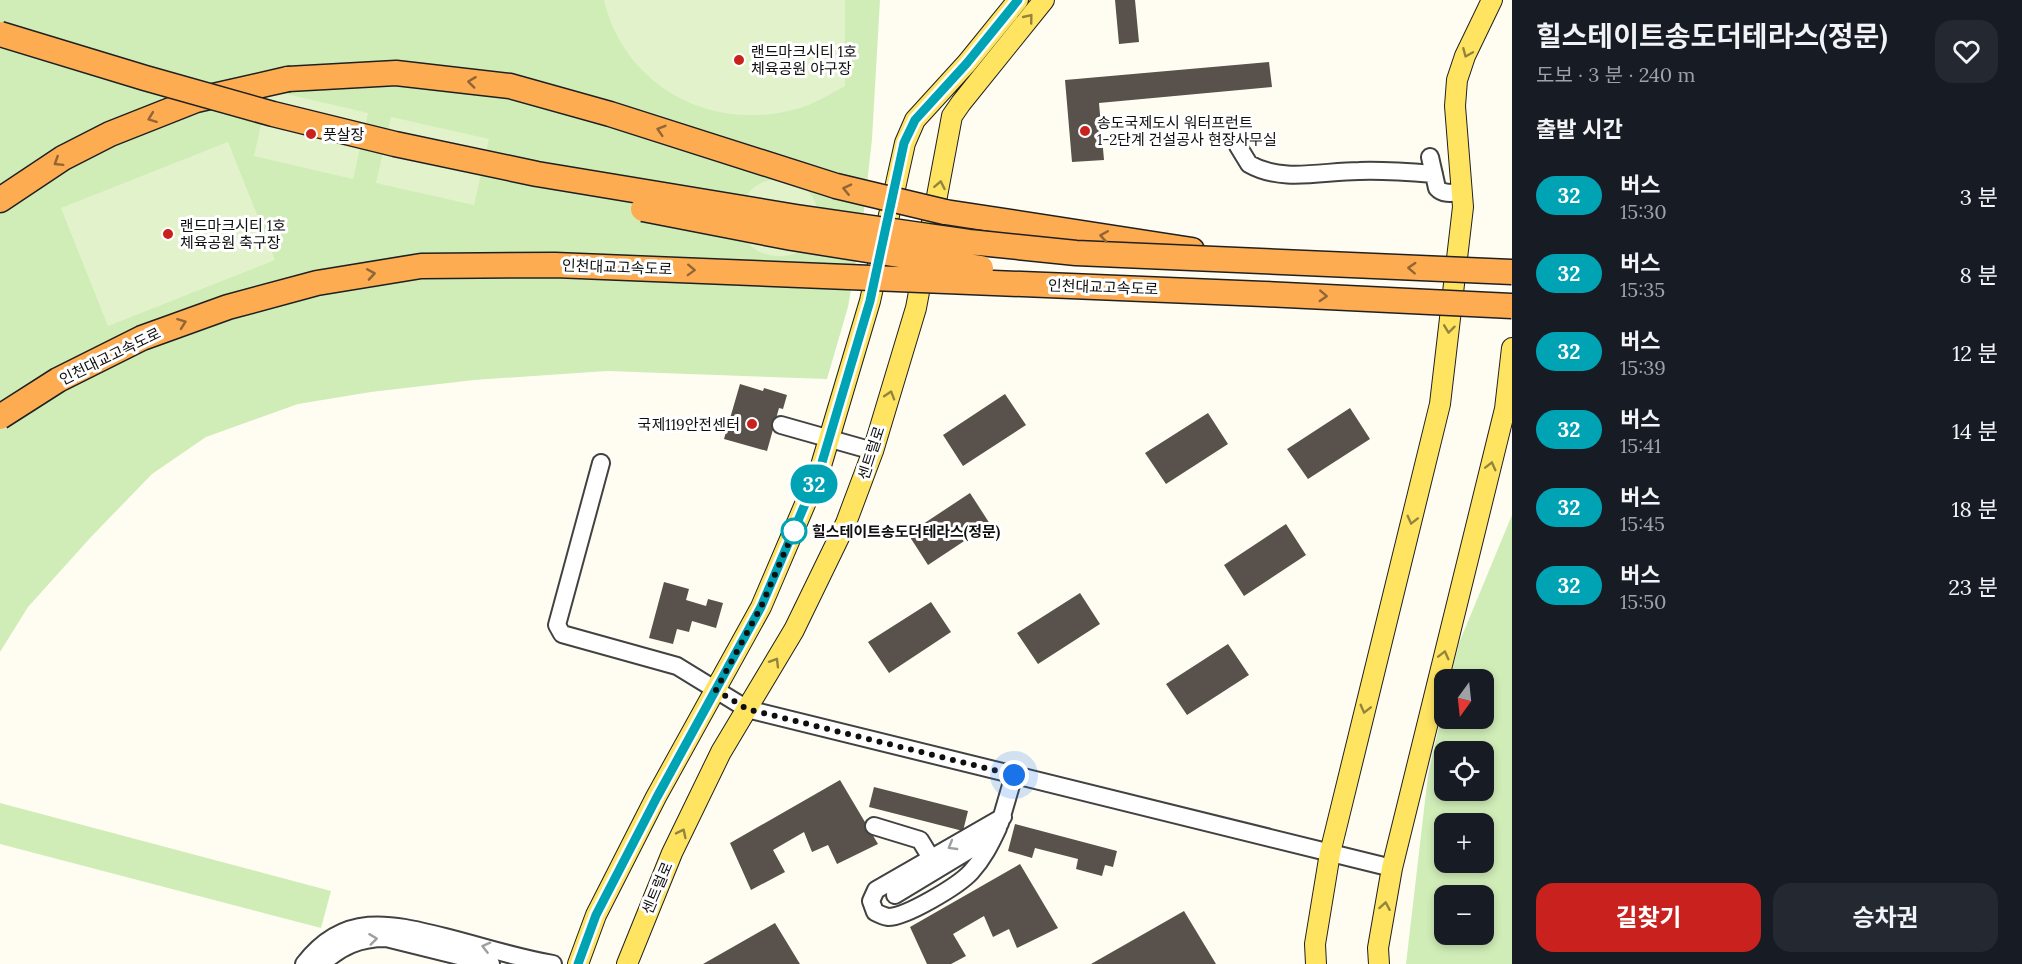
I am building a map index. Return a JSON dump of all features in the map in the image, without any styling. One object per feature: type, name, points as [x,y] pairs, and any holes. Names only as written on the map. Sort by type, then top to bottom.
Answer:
[{"type":"highway","points":[[0,34],[273,114],[395,144],[537,174],[772,214],[969,242],[1076,254],[1512,272]]},
{"type":"highway","name":"인천대교고속도로","points":[[0,48],[292,133],[534,188],[792,238],[939,263],[1055,278],[1264,294]]},
{"type":"highway","points":[[0,200],[63,158],[110,134],[196,100],[288,79],[396,73],[510,86],[610,114],[836,186],[945,212],[1266,261]]},
{"type":"highway","name":"인천대교고속도로","points":[[0,417],[58,380],[142,338],[217,311],[317,283],[422,266],[555,265],[1512,306]]},
{"type":"main road","points":[[578,964],[596,915],[651,807],[761,607],[820,469],[870,301],[904,143],[915,120],[967,63],[1018,0]]},
{"type":"main road","name":"센트럴로","points":[[627,964],[672,853],[721,752],[794,630],[841,534],[873,451],[916,308],[952,117],[1044,0]]},
{"type":"main road","points":[[1316,964],[1315,944],[1330,853],[1440,404],[1463,207],[1455,106],[1457,80],[1465,56],[1492,0]]},
{"type":"main road","points":[[1379,964],[1378,948],[1392,868],[1505,409],[1512,348]]},
{"type":"street","points":[[1238,146],[1249,164],[1271,173],[1377,171],[1434,174]]},
{"type":"street","points":[[1430,157],[1437,188],[1443,193],[1462,192]]},
{"type":"street","points":[[781,425],[873,451]]},
{"type":"street","points":[[601,464],[559,619],[558,630],[568,636],[677,666],[747,709],[1392,868]]},
{"type":"street","points":[[1000,823],[931,858],[876,890],[871,901],[875,912],[885,916],[899,914],[942,893],[969,874],[985,855],[1000,823],[1014,775]]},
{"type":"street","points":[[895,895],[981,845],[1000,823]]},
{"type":"street","points":[[874,826],[920,840],[931,858]]},
{"type":"street","points":[[304,964],[320,944],[339,933],[351,928],[377,924],[405,927],[548,963]]},
{"type":"street","points":[[322,964],[346,945],[376,938],[402,940],[491,964]]},
{"type":"street","points":[[567,964],[577,956],[585,944]]},
{"type":"green space","points":[[0,0],[880,0],[872,139],[863,220],[848,307],[827,379],[607,371],[474,380],[371,392],[298,404],[206,437],[152,474],[28,607],[0,652]]},
{"type":"green space","name":"랜드마크시티 1호 체육공원 야구장","points":[[604,0],[845,0],[845,86],[806,106],[768,114],[736,114],[706,108],[678,97],[653,80],[631,58],[615,31]]},
{"type":"green space","name":"풋살장","points":[[269,90],[368,113],[353,179],[254,156]]},
{"type":"green space","name":"풋살장","points":[[391,117],[489,139],[474,205],[376,183]]},
{"type":"green space","name":"랜드마크시티 1호 체육공원 축구장","points":[[228,142],[275,260],[108,326],[61,208]]},
{"type":"green space","points":[[774,179],[797,183],[805,188],[812,197],[818,212],[817,221],[801,250],[787,256],[761,252],[748,243],[745,236],[744,209],[747,196],[754,187]]},
{"type":"green space","points":[[1512,515],[1512,964],[1406,964],[1428,775],[1434,748],[1434,801],[1494,801],[1494,741],[1436,741],[1438,729],[1494,729],[1494,669],[1452,669],[1459,643]]},
{"type":"green space","points":[[0,803],[331,891],[321,928],[0,844]]},
{"type":"building","points":[[1115,0],[1135,0],[1139,42],[1119,44]]},
{"type":"building","name":"송도국제도시 워터프런트 1-2단계 건설공사 현장사무실","points":[[1269,62],[1272,87],[1099,103],[1104,160],[1072,162],[1065,80]]},
{"type":"building","name":"국제119안전센터","points":[[740,384],[787,395],[783,409],[779,408],[767,451],[724,439]]},
{"type":"building","points":[[1005,394],[1026,425],[963,466],[943,435]]},
{"type":"building","points":[[1350,408],[1370,439],[1308,479],[1287,449]]},
{"type":"building","points":[[1208,413],[1228,444],[1166,484],[1145,453]]},
{"type":"building","points":[[970,493],[990,524],[928,565],[908,534]]},
{"type":"building","points":[[1286,524],[1306,555],[1244,596],[1224,565]]},
{"type":"building","points":[[664,582],[689,589],[686,600],[706,606],[708,599],[723,603],[716,628],[692,621],[689,632],[677,629],[673,644],[649,638]]},
{"type":"building","points":[[1080,593],[1100,624],[1038,664],[1017,633]]},
{"type":"building","points":[[931,602],[951,632],[889,673],[868,642]]},
{"type":"building","points":[[1228,644],[1249,675],[1187,715],[1166,684]]},
{"type":"building","points":[[840,780],[878,844],[837,864],[828,845],[812,852],[804,832],[773,850],[785,872],[751,890],[730,843]]},
{"type":"building","points":[[874,787],[968,811],[963,831],[869,807]]},
{"type":"building","points":[[1015,824],[1117,851],[1113,867],[1105,865],[1102,876],[1076,869],[1078,859],[1035,848],[1032,858],[1008,851]]},
{"type":"building","points":[[1020,864],[1058,928],[1017,948],[1009,929],[993,937],[984,916],[953,934],[966,956],[951,964],[927,964],[910,927]]},
{"type":"building","points":[[1184,911],[1216,964],[1091,964]]},
{"type":"building","points":[[775,923],[800,964],[703,964]]},
{"type":"bus line","name":"32","points":[[578,964],[596,915],[657,797],[761,607],[820,469],[870,301],[904,143],[915,120],[967,63],[1018,0]]},
{"type":"place","name":"랜드마크시티 1호 체육공원 야구장","points":[[739,60]]},
{"type":"place","name":"송도국제도시 워터프런트 1-2단계 건설공사 현장사무실","points":[[1085,131]]},
{"type":"place","name":"풋살장","points":[[311,134]]},
{"type":"place","name":"랜드마크시티 1호 체육공원 축구장","points":[[168,234]]},
{"type":"place","name":"국제119안전센터","points":[[752,424]]},
{"type":"place","name":"힐스테이트송도더테라스(정문)","points":[[794,531]]},
{"type":"route","points":[[794,531],[795,528],[761,607],[716,690],[747,709],[1014,775]]}]
